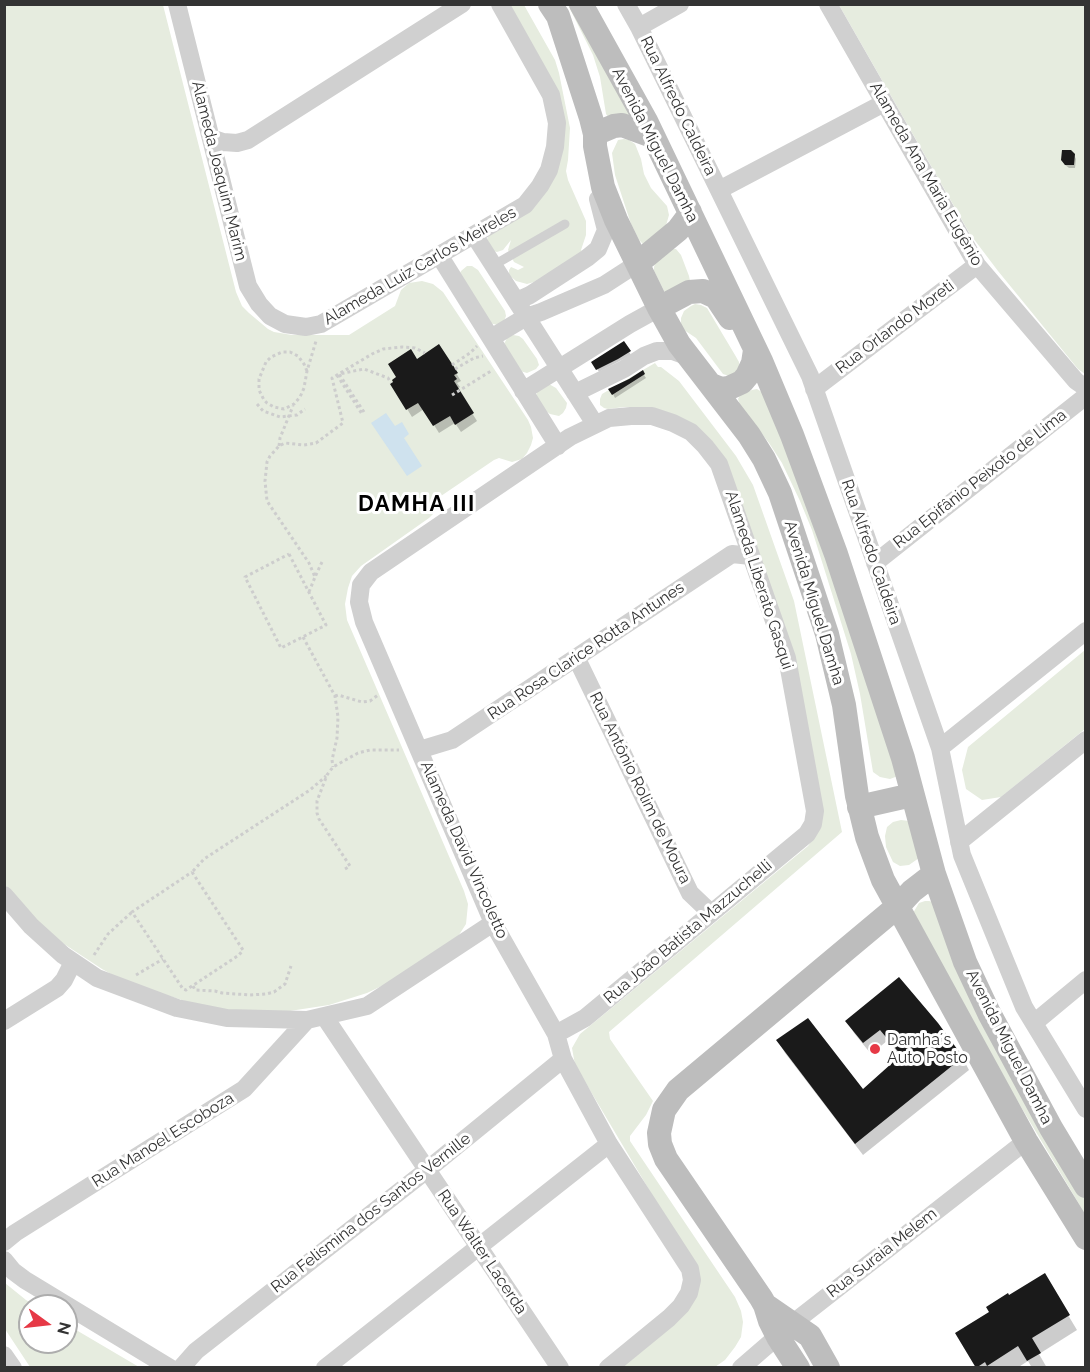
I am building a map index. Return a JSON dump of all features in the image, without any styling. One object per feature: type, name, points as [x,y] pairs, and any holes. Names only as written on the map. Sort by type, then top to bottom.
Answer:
[{"type":"street","name":"Alameda Joaquim Marim","points":[[177,4],[248,286],[270,316],[285,324]]},
{"type":"street","points":[[211,138],[237,143],[248,140],[462,4]]},
{"type":"street","name":"Alameda Luiz Carlos Meireles","points":[[285,324],[306,327],[321,324],[525,205],[540,186],[549,170],[555,147],[556,123],[551,95],[500,4]]},
{"type":"street","name":"Avenida Miguel Damha","points":[[550,4],[558,16],[591,118],[603,187],[616,220],[659,308],[680,344],[754,443],[780,493],[827,634],[844,705],[860,807],[867,837],[883,880],[1026,1141],[1086,1238]]},
{"type":"street","name":"Avenida Miguel Damha","points":[[581,4],[646,121],[755,349],[792,435],[836,554],[903,758],[934,874],[965,962],[989,1013],[1051,1128],[1086,1186]]},
{"type":"street","name":"Rua Alfredo Caldeira","points":[[626,4],[810,376],[940,748],[962,855],[1024,1007],[1086,1109]]},
{"type":"street","points":[[639,27],[680,4]]},
{"type":"street","name":"Alameda Ana Maria Eugênio","points":[[828,4],[977,265],[1076,381],[1086,388]]},
{"type":"street","points":[[718,190],[884,103]]},
{"type":"street","points":[[493,341],[530,295],[587,258],[598,249],[603,239],[606,230],[588,164],[588,156],[595,134],[622,125],[652,136]]},
{"type":"street","points":[[521,309],[541,312],[604,285],[638,263],[684,225],[690,212]]},
{"type":"street","points":[[440,255],[558,446],[570,437],[602,421],[575,393],[474,235]]},
{"type":"street","name":"Rua Orlando Moreti","points":[[814,388],[977,265]]},
{"type":"street","points":[[524,391],[659,308],[695,291],[710,293],[716,297],[743,338],[755,349],[753,363],[742,382],[721,389],[711,385]]},
{"type":"street","points":[[575,393],[657,351],[673,351],[689,357]]},
{"type":"street","name":"Rua Epifânio Peixoto de Lima","points":[[875,563],[1086,396]]},
{"type":"street","name":"Alameda Liberato Gasqui","points":[[602,421],[631,416],[652,416],[673,423],[691,432],[719,464],[787,658],[814,800],[813,824]]},
{"type":"street","name":"Alameda David Vincoletto","points":[[558,446],[371,572],[361,585],[359,602],[364,622],[493,923],[556,1034],[563,1059],[609,1144],[690,1269],[692,1280],[689,1293],[681,1306],[608,1368]]},
{"type":"street","name":"Rua Rosa Clarice Rotta Antunes","points":[[419,750],[452,740],[732,554],[752,556]]},
{"type":"street","points":[[940,748],[1086,631]]},
{"type":"street","name":"Rua Antônio Rolim de Moura","points":[[576,657],[690,893],[711,914]]},
{"type":"street","points":[[959,842],[1086,740]]},
{"type":"street","points":[[860,807],[912,795]]},
{"type":"street","name":"Rua João Batista Mazzuchelli","points":[[556,1034],[585,1018],[807,834],[813,824]]},
{"type":"street","points":[[828,1368],[810,1336],[785,1330],[770,1321],[765,1305],[666,1159],[660,1144],[659,1133],[664,1110],[678,1090],[934,874]]},
{"type":"street","points":[[4,895],[31,926],[63,955],[98,978],[177,1008],[227,1018],[315,1018],[367,1006],[493,923]]},
{"type":"street","points":[[4,1022],[57,988],[79,966]]},
{"type":"street","points":[[1034,1023],[1086,980]]},
{"type":"street","name":"Rua Walter Lacerda","points":[[315,1018],[427,1170],[560,1368]]},
{"type":"street","name":"Rua Manoel Escoboza","points":[[4,1242],[244,1089],[315,1018]]},
{"type":"street","name":"Rua Felismina dos Santos Vernille","points":[[181,1368],[196,1351],[427,1170],[563,1059]]},
{"type":"street","name":"Rua Suraia Melem","points":[[741,1368],[785,1330],[1026,1141]]},
{"type":"street","points":[[325,1368],[609,1144]]},
{"type":"street","points":[[4,1260],[25,1280],[170,1368]]},
{"type":"street","points":[[785,1330],[789,1351],[798,1368]]},
{"type":"street","points":[[4,1355],[13,1368]]},
{"type":"lane","points":[[494,265],[565,224]]},
{"type":"path","points":[[279,446],[288,417],[304,388],[321,324]]},
{"type":"path","points":[[452,364],[493,341]]},
{"type":"path","points":[[455,369],[474,358],[493,341]]},
{"type":"path","points":[[315,577],[309,563],[267,501],[265,481],[267,462],[279,446],[285,443],[304,445],[316,443],[343,423],[332,378],[383,349],[415,348],[425,353]]},
{"type":"path","points":[[294,404],[284,409],[267,404],[259,390],[260,375],[266,362],[282,352],[290,352],[298,356],[307,371]]},
{"type":"path","points":[[338,374],[364,369],[388,378],[391,383]]},
{"type":"path","points":[[338,374],[363,413]]},
{"type":"path","points":[[257,405],[263,411],[280,417],[297,415],[305,409]]},
{"type":"path","points":[[289,554],[326,625],[303,637],[281,648],[245,577],[289,554]]},
{"type":"path","points":[[309,592],[322,562]]},
{"type":"path","points":[[303,637],[335,696],[338,717],[333,767]]},
{"type":"path","points":[[335,696],[362,702],[370,701],[391,685]]},
{"type":"path","points":[[79,966],[132,912],[192,872],[204,859],[310,790],[333,767],[358,753],[370,750],[419,750]]},
{"type":"path","points":[[327,775],[317,801],[317,813],[350,866],[345,869]]},
{"type":"path","points":[[132,912],[183,989],[186,990],[193,986],[243,950],[192,872]]},
{"type":"path","points":[[193,986],[195,990],[222,993],[266,994],[274,992],[285,984],[291,966]]},
{"type":"shaded area","points":[[4,5],[163,5],[236,292],[242,306],[274,332],[292,335],[349,335],[395,306],[401,290],[409,283],[422,281],[433,284],[443,292],[531,427],[533,438],[522,459],[512,462],[499,458],[494,460],[441,496],[429,518],[361,566],[352,576],[348,588],[345,604],[347,620],[468,904],[466,924],[457,938],[388,983],[367,993],[329,1005],[283,1012],[226,1010],[191,1003],[118,978],[102,969],[58,940],[17,901],[5,885]]},
{"type":"shaded area","points":[[506,5],[524,5],[555,60],[570,128],[566,171],[586,221],[586,235],[581,250],[583,252],[527,284],[516,281],[509,275],[511,267],[518,270],[524,267],[514,262],[508,250],[511,240],[503,250],[497,252],[493,251],[487,239],[489,235],[500,230],[562,139]]},
{"type":"shaded area","points":[[568,5],[579,5],[636,119],[609,118],[606,114],[600,77],[593,55]]},
{"type":"shaded area","points":[[839,5],[1085,5],[1085,374],[1078,369],[970,234]]},
{"type":"shaded area","points":[[624,139],[635,144],[644,174],[651,188],[667,206],[669,215],[665,229],[644,245],[631,224],[615,175],[612,153],[618,140]]},
{"type":"shaded area","points":[[670,249],[676,249],[681,255],[690,281],[667,293],[654,267],[656,260]]},
{"type":"shaded area","points":[[467,266],[478,270],[505,311],[504,321],[498,325],[489,323],[459,275]]},
{"type":"shaded area","points":[[695,304],[707,308],[735,355],[739,368],[735,373],[729,376],[723,374],[696,338],[681,326],[684,311]]},
{"type":"shaded area","points":[[513,335],[523,339],[537,359],[539,365],[536,369],[527,373],[520,371],[504,344],[507,338]]},
{"type":"shaded area","points":[[655,363],[679,381],[736,456],[753,485],[794,601],[842,832],[609,1032],[610,1039],[653,1101],[646,1115],[630,1136],[630,1141],[735,1297],[741,1311],[743,1322],[741,1337],[725,1360],[715,1367],[620,1367],[677,1321],[692,1262],[575,1065],[572,1048],[580,1034],[808,846],[816,835],[821,814],[725,464],[643,408],[608,409],[600,405],[602,394]]},
{"type":"shaded area","points":[[547,383],[556,388],[567,403],[563,413],[559,416],[546,411],[536,396],[538,388]]},
{"type":"shaded area","points":[[757,389],[765,394],[785,431],[898,776],[890,779],[880,777],[873,772],[851,654],[812,530],[782,463],[740,405],[738,399],[740,395]]},
{"type":"shaded area","points":[[1085,650],[1085,729],[1001,797],[982,800],[966,789],[962,770],[968,747]]},
{"type":"shaded area","points":[[901,820],[909,821],[919,858],[909,865],[900,866],[893,862],[886,847],[885,836],[887,827]]},
{"type":"shaded area","points":[[925,901],[938,903],[1085,1193],[1085,1214],[981,1040],[913,913],[919,903]]},
{"type":"shaded area","points":[[5,1283],[19,1294],[18,1349],[5,1329]]},
{"type":"shaded area","points":[[78,1331],[139,1367],[30,1367],[21,1354],[78,1354]]},
{"type":"water","points":[[386,413],[395,426],[402,422],[409,434],[404,438],[422,466],[407,476],[371,423]]},
{"type":"building","points":[[1062,150],[1071,150],[1075,154],[1074,165],[1065,165],[1061,160]]},
{"type":"building","points":[[624,341],[631,351],[596,370],[591,362]]},
{"type":"building","points":[[439,344],[458,373],[454,375],[457,379],[454,381],[474,413],[455,425],[450,416],[433,426],[418,403],[406,410],[390,384],[396,377],[388,364],[411,349],[417,359]]},
{"type":"building","points":[[643,370],[645,374],[612,395],[608,389],[629,379]]},
{"type":"building","points":[[899,977],[963,1057],[855,1144],[776,1040],[808,1018],[863,1089],[901,1055],[880,1030],[863,1043],[845,1021]]},
{"type":"building","points":[[1045,1273],[1070,1315],[1032,1338],[1041,1353],[1027,1361],[1018,1346],[987,1366],[985,1362],[976,1368],[955,1333],[989,1312],[986,1307]]},
{"type":"place","name":"Damha´s Auto Posto","points":[[875,1049]]},
{"type":"district","name":"DAMHA III","points":[[417,504]]}]
